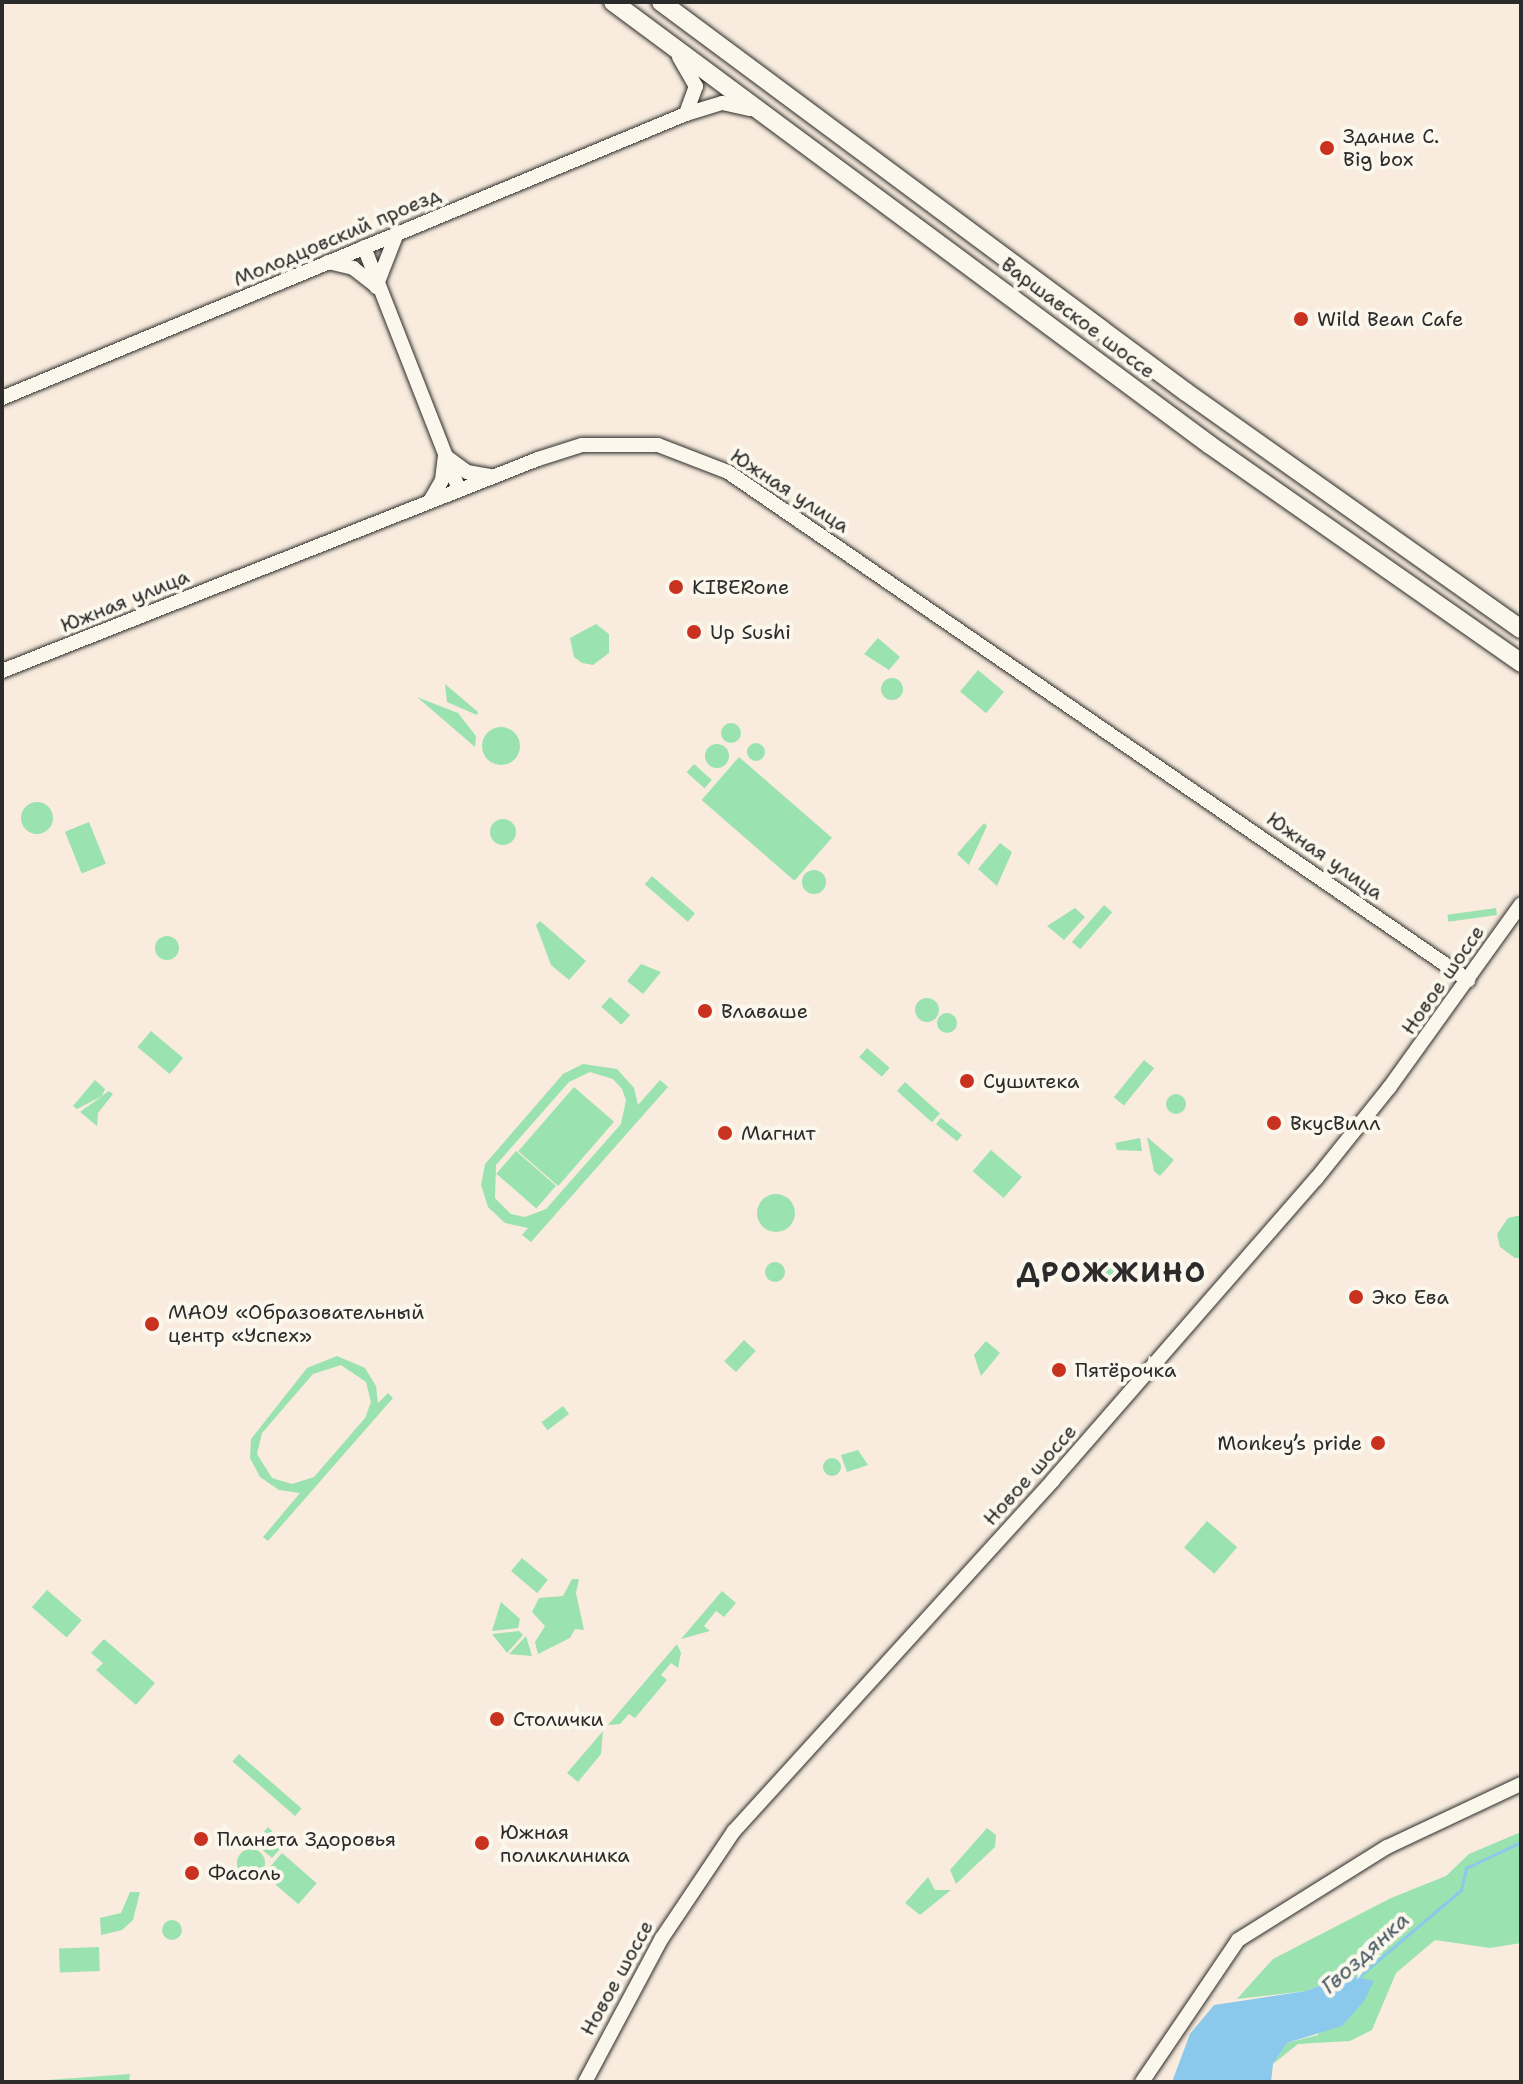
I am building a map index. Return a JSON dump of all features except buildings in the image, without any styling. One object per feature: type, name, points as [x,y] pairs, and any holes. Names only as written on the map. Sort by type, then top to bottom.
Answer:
[{"type":"main road","name":"Варшавское шоссе","points":[[613,2],[772,116],[1210,445],[1521,663]]},
{"type":"main road","name":"Варшавское шоссе","points":[[663,3],[1186,392],[1521,629]]},
{"type":"street","points":[[661,36],[695,78],[695,93],[686,114]]},
{"type":"street","name":"Молодцовский проезд","points":[[2,398],[686,114],[732,102],[772,116]]},
{"type":"street","points":[[376,287],[397,233]]},
{"type":"street","points":[[364,247],[376,287],[459,489]]},
{"type":"street","points":[[328,262],[353,268],[376,287]]},
{"type":"street","name":"Южная улица","points":[[2,671],[459,489],[570,448],[627,442],[693,455],[728,472],[1468,980]]},
{"type":"street","points":[[445,456],[467,472],[494,476]]},
{"type":"street","points":[[430,501],[442,480],[445,456]]},
{"type":"street","name":"Новое шоссе","points":[[585,2082],[662,1938],[734,1831],[1307,1190],[1468,980],[1521,904]]},
{"type":"street","points":[[1142,2082],[1238,1940],[1387,1847],[1521,1784]]},
{"type":"green space","points":[[596,624],[609,634],[609,653],[593,665],[582,663],[574,657],[570,638]]},
{"type":"green space","points":[[878,638],[900,657],[889,670],[864,654]]},
{"type":"green space","points":[[978,670],[1004,692],[986,713],[960,691]]},
{"type":"green space","points":[[892,678],[900,681],[903,689],[900,697],[892,700],[884,697],[881,689],[884,681]]},
{"type":"green space","points":[[445,684],[478,712],[477,715],[447,702]]},
{"type":"green space","points":[[417,697],[458,713],[476,736],[475,747]]},
{"type":"green space","points":[[731,723],[738,726],[741,733],[738,740],[731,743],[724,740],[721,733],[724,726]]},
{"type":"green space","points":[[501,727],[514,733],[520,746],[514,759],[501,765],[488,759],[482,746],[488,733]]},
{"type":"green space","points":[[756,743],[765,752],[756,761],[747,752]]},
{"type":"green space","points":[[717,744],[726,747],[729,756],[726,765],[717,768],[708,765],[705,756],[708,747]]},
{"type":"green space","points":[[739,757],[832,838],[794,881],[702,800]]},
{"type":"green space","points":[[694,764],[712,780],[704,788],[687,772]]},
{"type":"green space","points":[[37,802],[48,807],[53,818],[48,829],[37,834],[26,829],[21,818],[26,807]]},
{"type":"green space","points":[[503,819],[512,823],[516,832],[512,841],[503,845],[494,841],[490,832],[494,823]]},
{"type":"green space","points":[[89,822],[106,864],[82,873],[65,832]]},
{"type":"green space","points":[[984,823],[987,826],[969,865],[957,854]]},
{"type":"green space","points":[[1000,843],[1012,852],[997,886],[978,869]]},
{"type":"green space","points":[[814,870],[822,874],[826,882],[822,890],[814,894],[806,890],[802,882],[806,874]]},
{"type":"green space","points":[[652,876],[695,913],[688,922],[645,884]]},
{"type":"green space","points":[[1104,905],[1112,912],[1080,949],[1072,942]]},
{"type":"green space","points":[[1075,908],[1085,917],[1064,940],[1047,926]]},
{"type":"green space","points":[[1496,908],[1497,915],[1448,922],[1447,915]]},
{"type":"green space","points":[[540,921],[586,961],[569,980],[551,965],[536,925]]},
{"type":"green space","points":[[167,936],[176,939],[179,948],[176,957],[167,960],[158,957],[155,948],[158,939]]},
{"type":"green space","points":[[641,964],[661,972],[643,994],[627,981]]},
{"type":"green space","points":[[610,997],[630,1015],[621,1025],[601,1007]]},
{"type":"green space","points":[[927,998],[935,1002],[939,1010],[935,1018],[927,1022],[919,1018],[915,1010],[919,1002]]},
{"type":"green space","points":[[947,1013],[954,1016],[957,1023],[954,1030],[947,1033],[940,1030],[937,1023],[940,1016]]},
{"type":"green space","points":[[151,1031],[183,1058],[170,1074],[138,1047]]},
{"type":"green space","points":[[867,1048],[890,1068],[882,1077],[859,1057]]},
{"type":"green space","points":[[1144,1060],[1154,1068],[1124,1105],[1114,1097]]},
{"type":"green space","points":[[583,1064],[617,1069],[634,1088],[638,1105],[660,1080],[668,1087],[531,1242],[522,1235],[528,1228],[505,1223],[488,1207],[481,1185],[485,1164],[563,1074]],"holes":[[[590,1072],[613,1079],[626,1100],[621,1124],[546,1209],[525,1217],[511,1214],[495,1198],[496,1165],[569,1082]]]},
{"type":"green space","points":[[95,1080],[105,1089],[102,1096],[77,1109],[73,1106]]},
{"type":"green space","points":[[905,1082],[940,1113],[932,1122],[897,1091]]},
{"type":"green space","points":[[574,1087],[614,1122],[558,1186],[518,1151]]},
{"type":"green space","points":[[109,1091],[113,1094],[98,1113],[97,1126],[80,1112]]},
{"type":"green space","points":[[1176,1094],[1183,1097],[1186,1104],[1183,1111],[1176,1114],[1169,1111],[1166,1104],[1169,1097]]},
{"type":"green space","points":[[941,1118],[962,1135],[957,1141],[936,1124]]},
{"type":"green space","points":[[1147,1137],[1174,1160],[1160,1176],[1154,1171]]},
{"type":"green space","points":[[1140,1138],[1142,1151],[1117,1150],[1115,1143]]},
{"type":"green space","points":[[991,1150],[1022,1177],[1004,1198],[973,1171]]},
{"type":"green space","points":[[516,1151],[556,1186],[536,1208],[496,1174]]},
{"type":"green space","points":[[776,1194],[790,1199],[795,1213],[790,1227],[776,1232],[762,1227],[757,1213],[762,1199]]},
{"type":"green space","points":[[1521,1215],[1521,1258],[1515,1258],[1500,1247],[1497,1234],[1508,1218]]},
{"type":"green space","points":[[1101,1259],[1126,1281],[1104,1286],[1089,1273]]},
{"type":"green space","points":[[771,1262],[779,1262],[785,1272],[779,1282],[771,1282],[765,1276],[765,1268]]},
{"type":"green space","points":[[744,1340],[756,1351],[736,1372],[724,1361]]},
{"type":"green space","points":[[986,1341],[1000,1353],[981,1376],[974,1355]]},
{"type":"green space","points":[[337,1356],[365,1368],[376,1386],[378,1403],[388,1393],[393,1398],[268,1541],[263,1537],[300,1493],[279,1490],[260,1477],[250,1458],[251,1439],[307,1368]],"holes":[[[341,1365],[366,1382],[371,1402],[365,1418],[314,1477],[292,1484],[272,1478],[257,1454],[262,1433],[313,1374]]]},
{"type":"green space","points":[[563,1406],[569,1414],[547,1430],[541,1422]]},
{"type":"green space","points":[[858,1450],[868,1465],[847,1472],[841,1455]]},
{"type":"green space","points":[[828,1458],[836,1458],[841,1467],[839,1474],[828,1476],[823,1471],[823,1463]]},
{"type":"green space","points":[[1207,1521],[1237,1547],[1214,1574],[1184,1547]]},
{"type":"green space","points":[[522,1558],[548,1580],[537,1593],[511,1571]]},
{"type":"green space","points":[[572,1579],[579,1579],[576,1593],[584,1630],[575,1629],[570,1638],[538,1654],[535,1642],[545,1626],[532,1612],[539,1598],[563,1596]]},
{"type":"green space","points":[[47,1590],[82,1620],[67,1638],[32,1607]]},
{"type":"green space","points":[[722,1591],[736,1603],[724,1617],[716,1611],[704,1626],[710,1631],[681,1639]]},
{"type":"green space","points":[[501,1602],[520,1619],[518,1628],[492,1631]]},
{"type":"green space","points":[[519,1631],[523,1635],[507,1653],[492,1634]]},
{"type":"green space","points":[[526,1636],[532,1656],[509,1654]]},
{"type":"green space","points":[[104,1639],[155,1683],[136,1705],[96,1670],[103,1663],[91,1653]]},
{"type":"green space","points":[[677,1644],[681,1653],[678,1668],[671,1663],[661,1675],[667,1680],[635,1718],[629,1714],[620,1724],[608,1725]]},
{"type":"green space","points":[[603,1731],[601,1754],[578,1782],[567,1773]]},
{"type":"green space","points":[[239,1754],[302,1808],[295,1816],[232,1762]]},
{"type":"green space","points":[[268,1827],[274,1833],[269,1839],[280,1849],[272,1858],[254,1843]]},
{"type":"green space","points":[[987,1828],[996,1835],[995,1847],[956,1884],[950,1870]]},
{"type":"green space","points":[[1521,1832],[1521,1943],[1490,1948],[1435,1940],[1396,1973],[1372,2030],[1350,2041],[1298,2044],[1273,2064],[1287,2043],[1318,2035],[1347,1975],[1306,1991],[1237,1999],[1273,1959],[1391,1898],[1446,1876],[1469,1854]]},
{"type":"green space","points":[[251,1849],[261,1853],[265,1863],[261,1873],[251,1877],[241,1873],[237,1863],[241,1853]]},
{"type":"green space","points":[[282,1853],[317,1883],[298,1904],[264,1874]]},
{"type":"green space","points":[[928,1877],[935,1890],[951,1890],[920,1915],[905,1903]]},
{"type":"green space","points":[[130,1892],[140,1892],[133,1920],[122,1930],[101,1935],[100,1918],[121,1913]]},
{"type":"green space","points":[[172,1920],[179,1923],[182,1930],[179,1937],[172,1940],[165,1937],[162,1930],[165,1923]]},
{"type":"green space","points":[[99,1947],[100,1971],[60,1972],[59,1948]]},
{"type":"green space","points":[[130,2074],[129,2082],[20,2082]]},
{"type":"water","points":[[1347,1975],[1374,1981],[1364,2001],[1342,2026],[1287,2043],[1273,2064],[1271,2082],[1172,2082],[1190,2034],[1214,2005],[1306,1991]]},
{"type":"waterway","name":"Гвоздянка","points":[[1357,1978],[1461,1890],[1466,1868],[1521,1842]]},
{"type":"place","name":"Здание C. Big box","points":[[1327,148]]},
{"type":"place","name":"Wild Bean Cafe","points":[[1301,319]]},
{"type":"place","name":"KIBERone","points":[[676,587]]},
{"type":"place","name":"Up Sushi","points":[[694,632]]},
{"type":"place","name":"Влаваше","points":[[705,1011]]},
{"type":"place","name":"Сушитека","points":[[967,1081]]},
{"type":"place","name":"ВкусВилл","points":[[1274,1123]]},
{"type":"place","name":"Магнит","points":[[725,1133]]},
{"type":"place","name":"Эко Ева","points":[[1356,1297]]},
{"type":"place","name":"МАОУ «Образовательный центр «Успех»","points":[[152,1324]]},
{"type":"place","name":"Пятёрочка","points":[[1059,1370]]},
{"type":"place","name":"Monkey’s pride","points":[[1378,1443]]},
{"type":"place","name":"Столички","points":[[497,1719]]},
{"type":"place","name":"Планета Здоровья","points":[[201,1839]]},
{"type":"place","name":"Южная поликлиника","points":[[482,1843]]},
{"type":"place","name":"Фасоль","points":[[192,1873]]},
{"type":"district","name":"ДРОЖЖИНО","points":[[1112,1272]]}]
